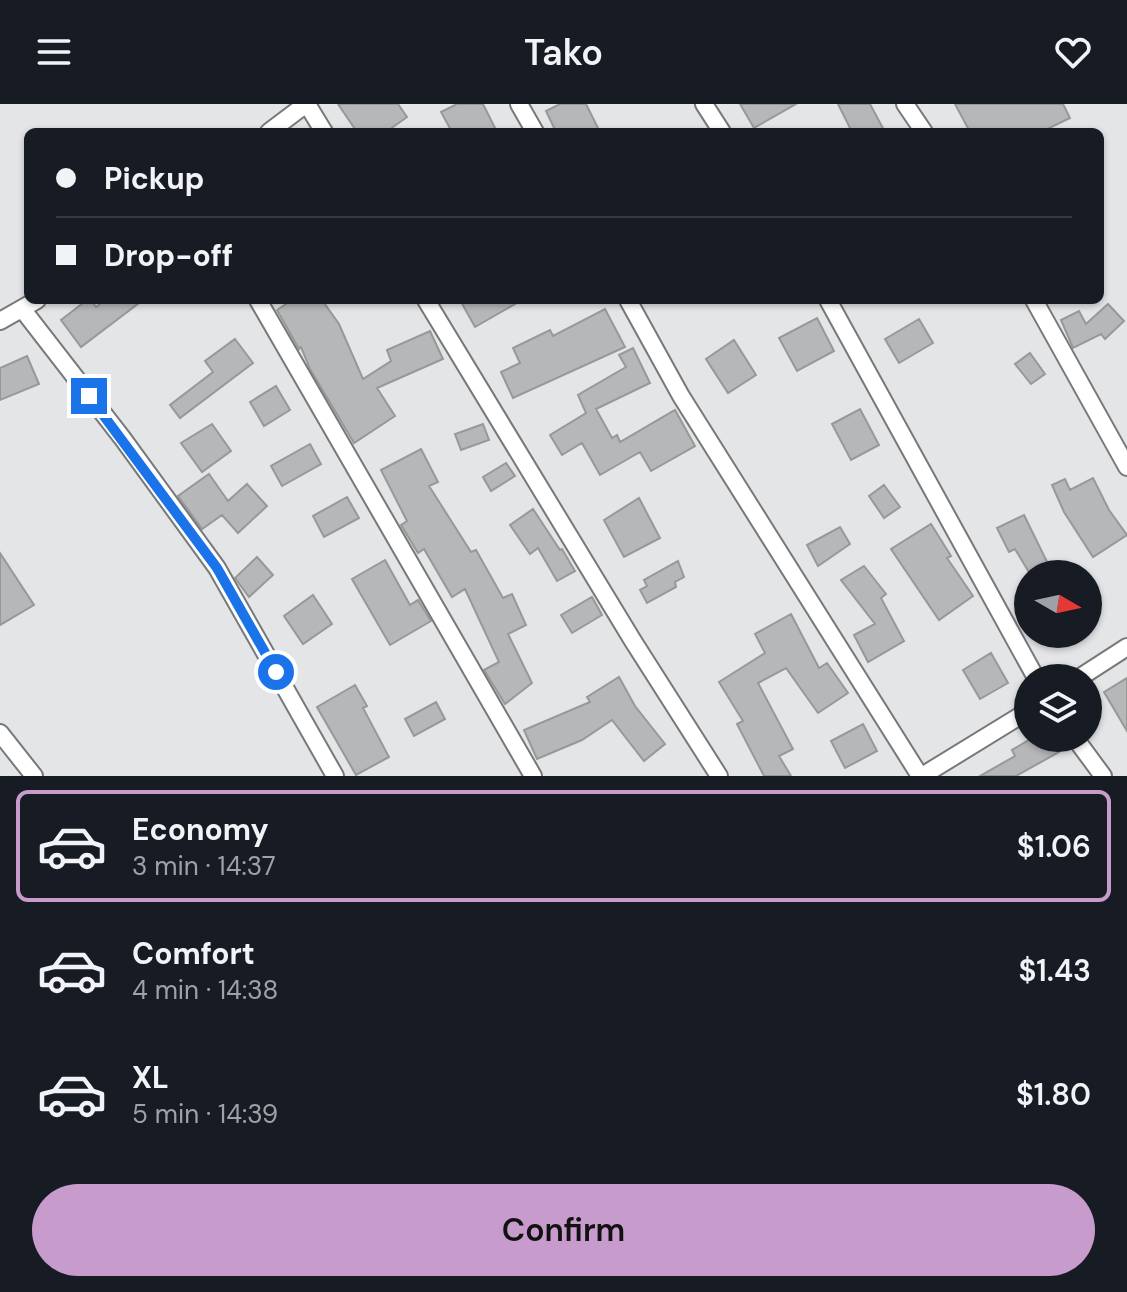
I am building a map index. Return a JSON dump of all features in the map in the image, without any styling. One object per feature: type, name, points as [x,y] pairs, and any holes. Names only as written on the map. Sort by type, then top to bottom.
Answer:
[{"type":"street","points":[[274,128],[306,104],[321,128]]},
{"type":"street","points":[[519,104],[533,128]]},
{"type":"street","points":[[704,104],[719,128]]},
{"type":"street","points":[[905,104],[921,128]]},
{"type":"street","points":[[260,304],[533,776]]},
{"type":"street","points":[[428,304],[719,776]]},
{"type":"street","points":[[630,304],[681,396],[921,776],[1014,720]]},
{"type":"street","points":[[830,304],[1028,664]]},
{"type":"street","points":[[1036,304],[1127,467]]},
{"type":"street","points":[[0,321],[30,305],[217,568],[335,776]]},
{"type":"street","points":[[1101,664],[1127,647]]},
{"type":"street","points":[[0,733],[34,776]]},
{"type":"street","points":[[1085,752],[1103,776]]},
{"type":"building","points":[[338,104],[398,104],[407,117],[392,128],[354,128]]},
{"type":"building","points":[[457,104],[483,104],[495,128],[450,128],[441,112]]},
{"type":"building","points":[[560,104],[586,104],[598,128],[554,128],[546,111]]},
{"type":"building","points":[[740,104],[796,104],[754,128]]},
{"type":"building","points":[[838,104],[870,104],[883,128],[850,128]]},
{"type":"building","points":[[955,104],[1063,104],[1070,118],[1049,128],[968,128]]},
{"type":"building","points":[[82,304],[94,304],[96,307],[100,304],[138,304],[81,347],[61,320]]},
{"type":"building","points":[[286,304],[325,304],[339,324],[363,379],[391,361],[387,350],[430,331],[443,359],[377,388],[395,416],[354,443],[277,310]]},
{"type":"building","points":[[462,304],[515,304],[475,327]]},
{"type":"building","points":[[1108,304],[1124,321],[1105,339],[1101,334],[1073,348],[1061,320],[1079,311],[1086,324]]},
{"type":"building","points":[[605,309],[625,347],[513,398],[501,372],[520,363],[513,348],[550,330],[553,336]]},
{"type":"building","points":[[817,318],[834,351],[797,371],[779,338]]},
{"type":"building","points":[[919,319],[933,343],[899,363],[885,339]]},
{"type":"building","points":[[235,339],[253,363],[180,418],[170,405],[213,372],[205,361]]},
{"type":"building","points":[[734,340],[756,375],[728,393],[706,359]]},
{"type":"building","points":[[633,348],[650,383],[596,409],[612,438],[617,435],[620,442],[675,410],[695,446],[651,471],[640,452],[600,475],[582,443],[562,455],[550,435],[586,413],[578,395],[626,367],[619,355]]},
{"type":"building","points":[[1030,353],[1045,374],[1031,384],[1015,364]]},
{"type":"building","points":[[27,356],[39,384],[0,400],[0,368]]},
{"type":"building","points":[[276,386],[290,410],[264,426],[250,402]]},
{"type":"building","points":[[860,409],[879,445],[851,460],[832,424]]},
{"type":"building","points":[[212,424],[231,451],[202,472],[181,443]]},
{"type":"building","points":[[483,424],[489,440],[461,450],[455,434]]},
{"type":"building","points":[[310,444],[321,464],[282,486],[271,466]]},
{"type":"building","points":[[421,449],[438,482],[429,486],[471,552],[476,550],[503,598],[512,594],[526,625],[508,634],[532,683],[505,704],[484,670],[499,662],[465,589],[452,597],[424,549],[418,553],[401,525],[407,521],[381,470]]},
{"type":"building","points":[[506,463],[515,476],[491,491],[483,477]]},
{"type":"building","points":[[209,474],[228,501],[247,484],[267,506],[238,533],[222,515],[202,529],[178,496]]},
{"type":"building","points":[[1093,478],[1109,510],[1127,535],[1093,557],[1064,512],[1052,485],[1065,479],[1070,490]]},
{"type":"building","points":[[884,485],[900,507],[884,518],[869,496]]},
{"type":"building","points":[[347,497],[359,518],[324,537],[313,516]]},
{"type":"building","points":[[639,498],[660,538],[624,557],[604,520]]},
{"type":"building","points":[[533,509],[575,571],[557,581],[538,548],[530,554],[510,525]]},
{"type":"building","points":[[1024,515],[1046,560],[1022,560],[1015,549],[1009,552],[997,528]]},
{"type":"building","points":[[931,524],[951,556],[947,558],[973,596],[939,620],[891,549]]},
{"type":"building","points":[[840,527],[850,544],[818,566],[807,545]]},
{"type":"building","points":[[0,553],[34,605],[0,625]]},
{"type":"building","points":[[257,557],[273,575],[249,597],[235,578]]},
{"type":"building","points":[[385,560],[410,605],[418,600],[431,621],[390,645],[352,579]]},
{"type":"building","points":[[678,561],[684,577],[675,582],[676,587],[647,603],[640,590],[647,586],[644,580]]},
{"type":"building","points":[[864,566],[886,594],[881,598],[904,641],[868,662],[854,635],[875,624],[841,580]]},
{"type":"building","points":[[313,595],[332,624],[303,644],[284,616]]},
{"type":"building","points":[[592,597],[602,615],[572,633],[561,615]]},
{"type":"building","points":[[791,614],[819,668],[827,663],[848,693],[818,713],[786,668],[758,683],[793,749],[779,756],[791,776],[764,776],[737,724],[743,721],[719,682],[765,653],[755,634]]},
{"type":"building","points":[[991,653],[1008,683],[980,699],[963,670]]},
{"type":"building","points":[[619,677],[635,706],[665,744],[644,761],[612,720],[582,740],[537,759],[524,730],[590,702],[587,697]]},
{"type":"building","points":[[1127,678],[1127,731],[1104,692]]},
{"type":"building","points":[[355,685],[367,706],[363,708],[389,757],[356,775],[317,707]]},
{"type":"building","points":[[436,702],[445,719],[414,736],[405,719]]},
{"type":"building","points":[[863,724],[877,751],[845,768],[831,741]]},
{"type":"building","points":[[1012,750],[1059,752],[1016,776],[980,776],[1015,756]]},
{"type":"route","points":[[89,396],[217,568],[276,672]]}]
